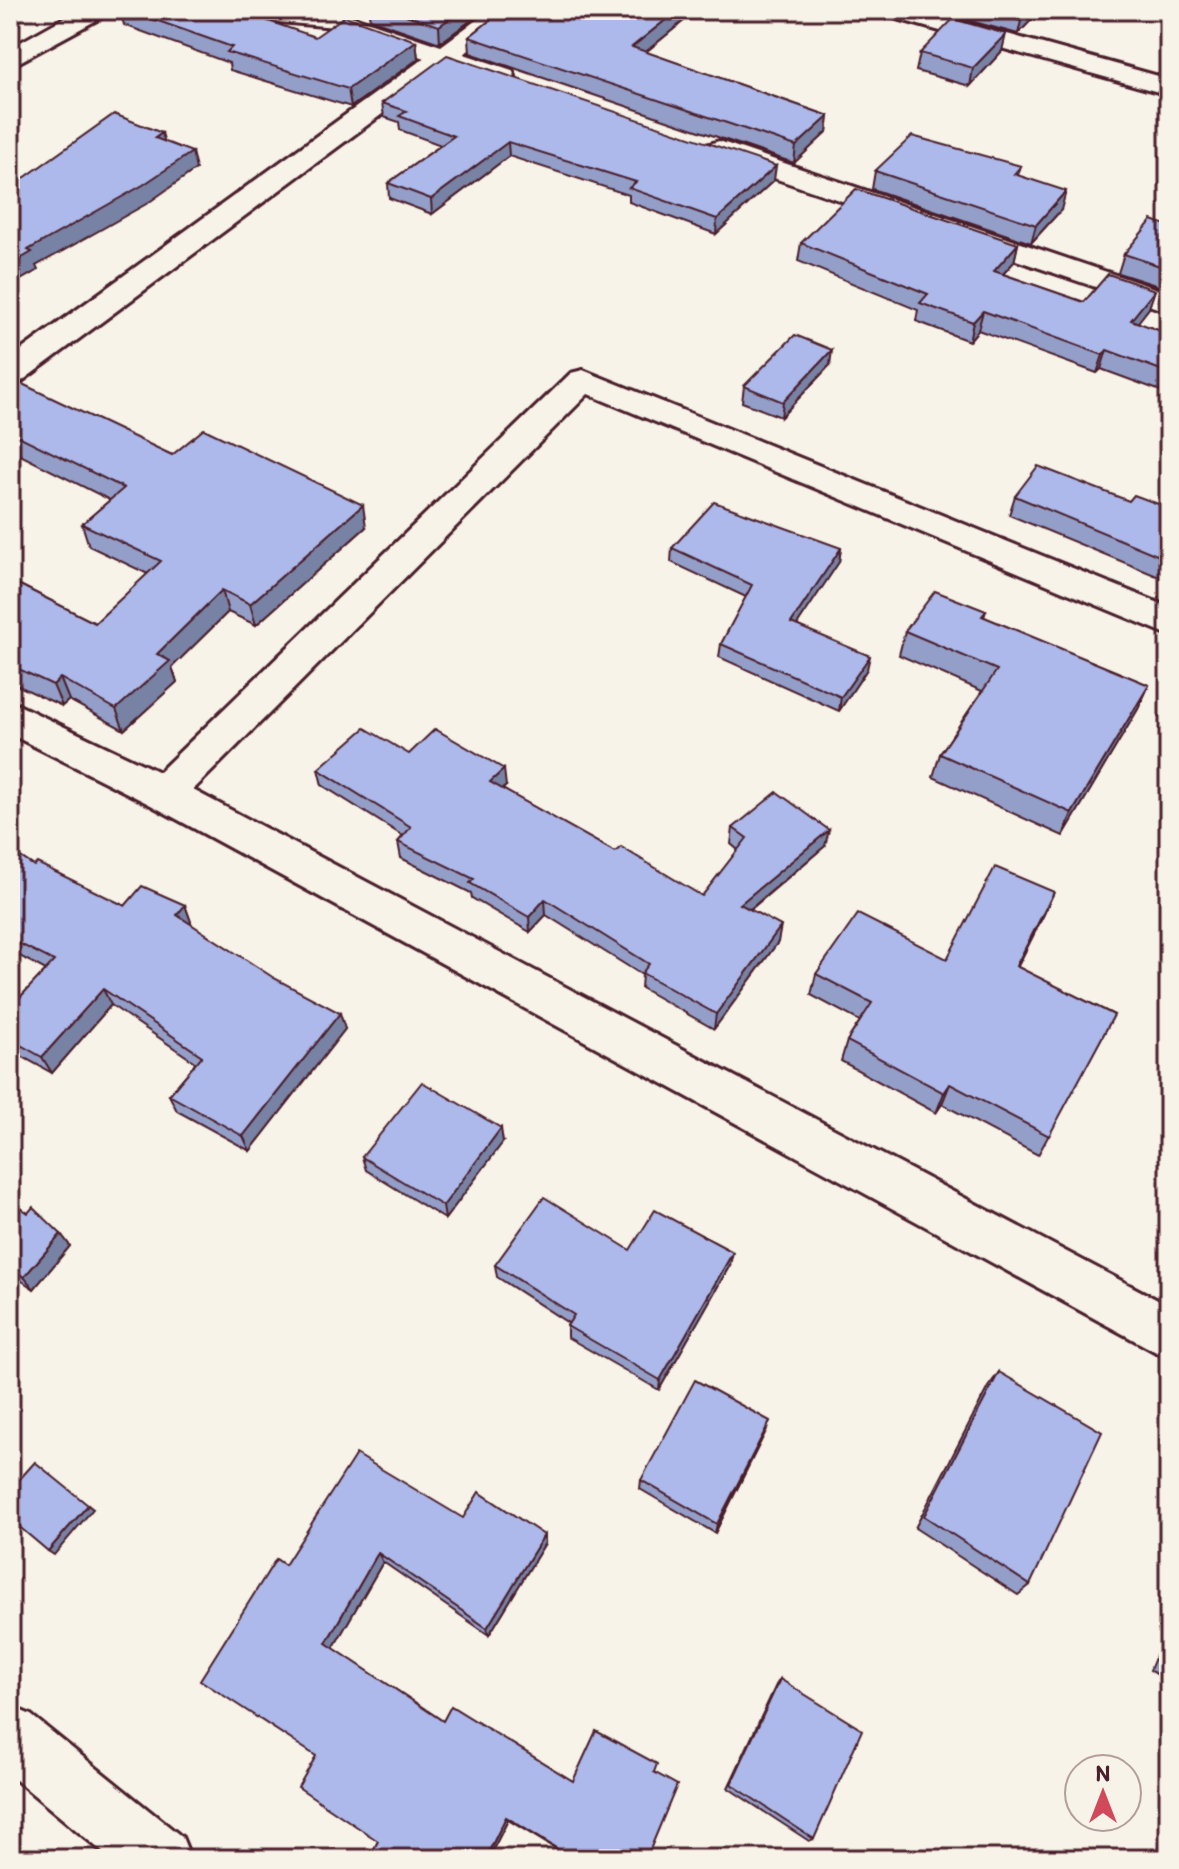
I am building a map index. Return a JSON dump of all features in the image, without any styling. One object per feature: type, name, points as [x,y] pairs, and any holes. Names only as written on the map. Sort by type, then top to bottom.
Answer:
[{"type":"street","points":[[10,59],[97,10]]},
{"type":"street","points":[[235,10],[339,20],[534,87]]},
{"type":"street","points":[[10,374],[507,10]]},
{"type":"street","points":[[892,10],[1169,87]]},
{"type":"street","points":[[700,144],[1169,303]]},
{"type":"street","points":[[164,793],[583,380],[1169,622]]},
{"type":"street","points":[[10,716],[164,793],[1169,1334]]},
{"type":"street","points":[[10,1736],[160,1859]]},
{"type":"building","points":[[127,10],[236,10],[315,37],[345,16],[416,41],[348,89],[227,52],[232,47]]},
{"type":"building","points":[[390,10],[462,10],[439,26]]},
{"type":"building","points":[[503,10],[678,10],[632,47],[829,116],[796,146],[469,37]]},
{"type":"building","points":[[982,10],[1031,10],[1021,21]]},
{"type":"building","points":[[953,19],[1006,34],[973,68],[920,53]]},
{"type":"building","points":[[447,55],[776,166],[717,219],[629,188],[636,182],[508,142],[431,199],[388,183],[454,136],[399,116],[407,111],[382,103]]},
{"type":"building","points":[[114,114],[162,133],[155,138],[192,152],[143,185],[28,250],[32,252],[10,265],[10,188]]},
{"type":"building","points":[[912,136],[1021,166],[1014,174],[1066,191],[1036,225],[875,171]]},
{"type":"building","points":[[856,189],[1018,244],[994,271],[1084,302],[1108,274],[1155,290],[1131,320],[1169,334],[1169,373],[1107,350],[1103,355],[983,311],[973,322],[920,303],[928,294],[801,243]]},
{"type":"building","points":[[1152,220],[1169,226],[1169,269],[1124,254]]},
{"type":"building","points":[[795,335],[832,350],[783,402],[744,386]]},
{"type":"building","points":[[16,381],[172,455],[204,429],[363,505],[250,604],[222,590],[157,654],[170,661],[116,709],[60,678],[53,685],[10,665],[10,580],[95,623],[161,561],[82,524],[124,488],[10,432],[10,385]]},
{"type":"building","points":[[1038,466],[1129,501],[1134,495],[1169,508],[1169,560],[1015,496]]},
{"type":"building","points":[[714,502],[841,548],[791,623],[870,656],[841,697],[721,644],[752,585],[672,548]]},
{"type":"building","points":[[935,591],[986,611],[982,616],[1149,685],[1072,813],[940,754],[997,670],[905,631]]},
{"type":"building","points":[[365,728],[409,754],[435,729],[504,769],[490,782],[615,852],[621,847],[702,896],[747,838],[733,828],[777,792],[829,830],[740,904],[781,926],[716,1014],[642,973],[649,964],[545,899],[529,917],[470,883],[474,879],[398,842],[411,827],[318,769]]},
{"type":"building","points":[[10,850],[34,866],[37,863],[125,906],[142,886],[185,905],[177,915],[274,978],[340,1013],[243,1136],[169,1095],[202,1056],[103,989],[42,1057],[10,1039],[10,1008],[54,961],[10,939]]},
{"type":"building","points":[[995,867],[1054,892],[1016,966],[1114,1015],[1049,1136],[950,1084],[944,1093],[847,1041],[872,1003],[816,974],[858,914],[947,959]]},
{"type":"building","points":[[422,1082],[501,1128],[443,1206],[362,1157]]},
{"type":"building","points":[[544,1197],[630,1250],[655,1210],[733,1252],[660,1380],[567,1326],[574,1315],[495,1265]]},
{"type":"building","points":[[14,1203],[28,1213],[33,1207],[61,1234],[24,1277],[10,1267],[10,1207]]},
{"type":"building","points":[[999,1372],[1102,1432],[1030,1585],[924,1516]]},
{"type":"building","points":[[695,1380],[770,1421],[717,1524],[641,1480]]},
{"type":"building","points":[[356,1454],[463,1518],[479,1492],[544,1535],[487,1628],[378,1553],[326,1643],[443,1721],[451,1706],[573,1781],[596,1731],[657,1764],[654,1772],[677,1785],[649,1852],[658,1859],[574,1859],[506,1817],[485,1859],[369,1859],[378,1841],[298,1787],[316,1756],[200,1680],[276,1559],[285,1565]]},
{"type":"building","points":[[35,1462],[88,1505],[48,1551],[10,1519],[10,1490]]},
{"type":"building","points":[[780,1679],[862,1730],[814,1839],[731,1784]]}]
